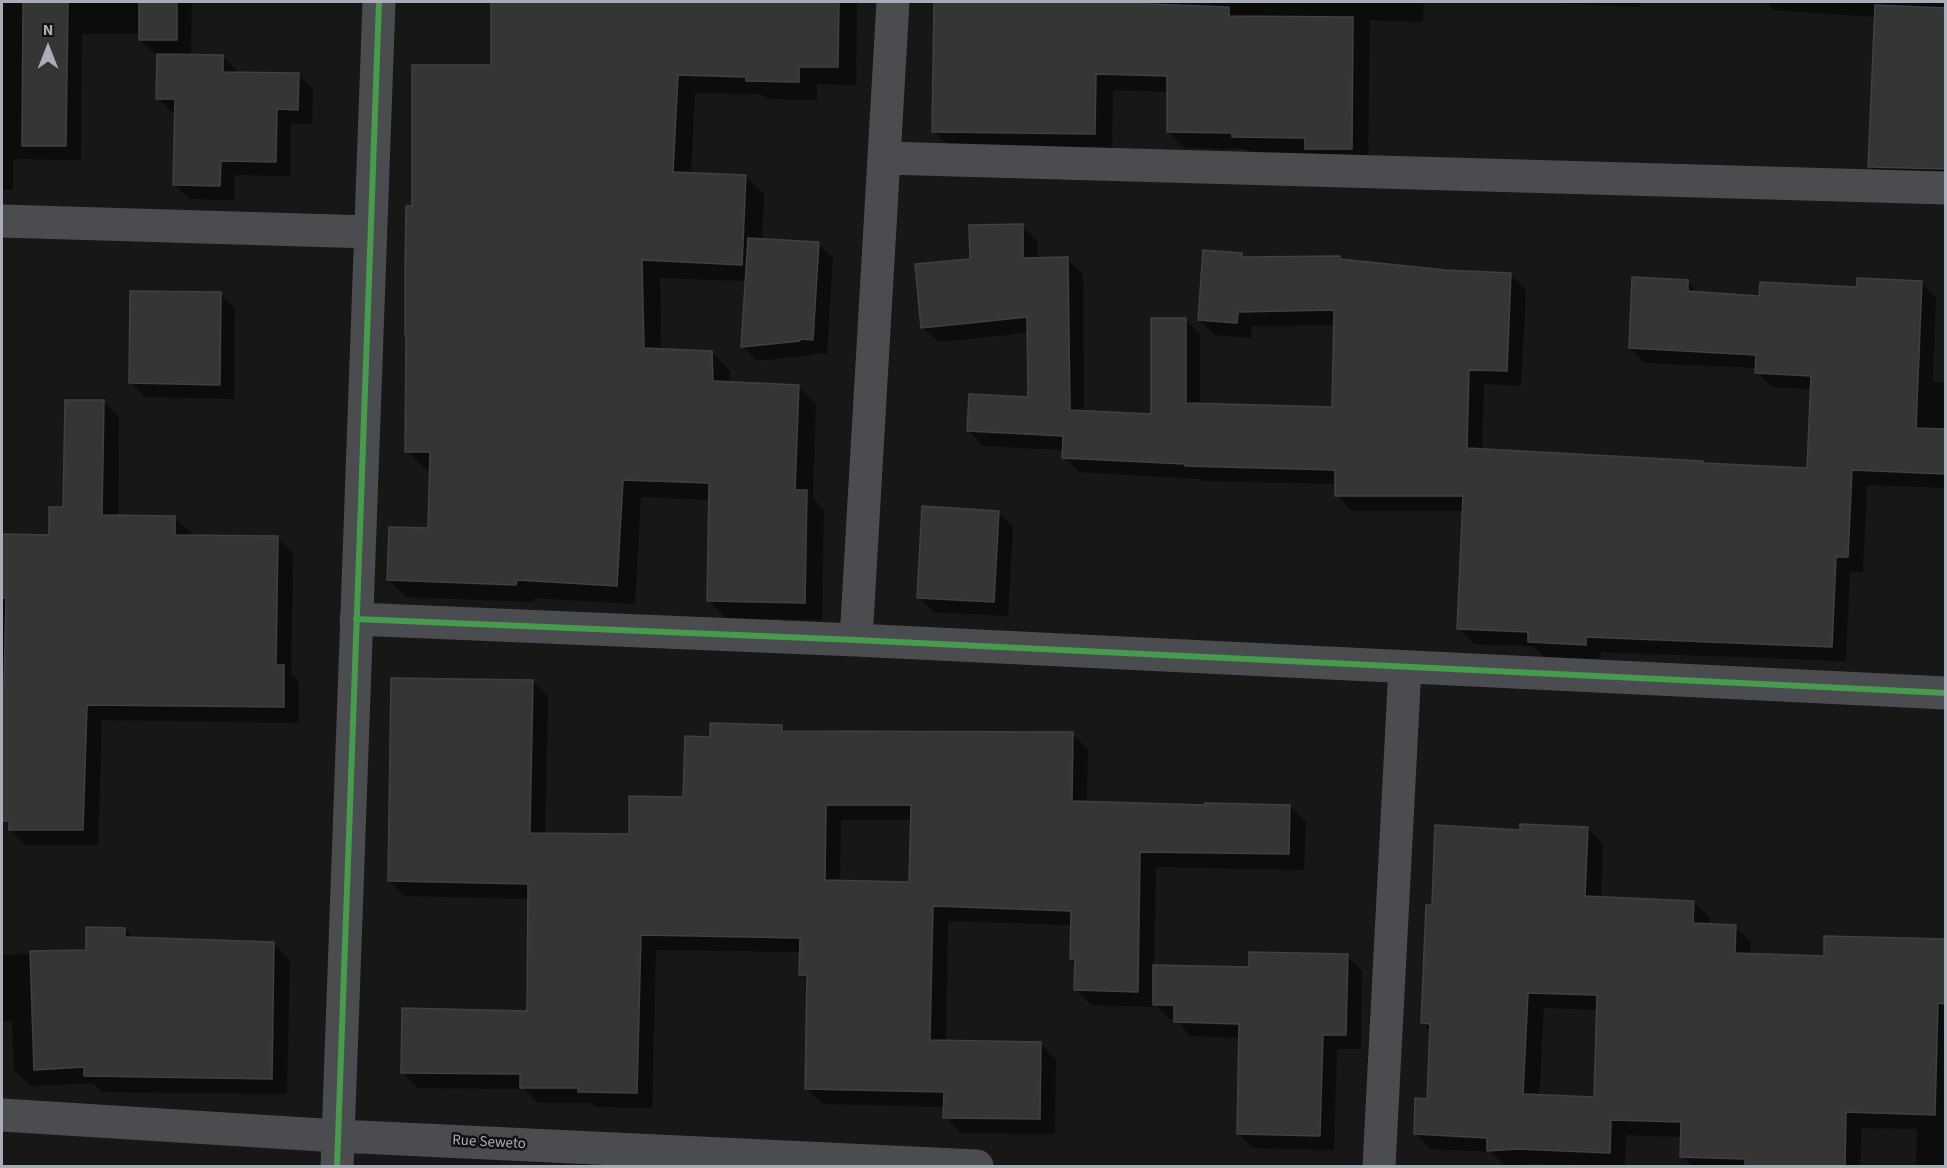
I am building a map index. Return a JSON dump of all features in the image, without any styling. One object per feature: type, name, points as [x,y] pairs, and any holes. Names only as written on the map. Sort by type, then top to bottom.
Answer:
[{"type":"street","points":[[337,1151],[379,2]]},
{"type":"street","points":[[856,640],[893,2]]},
{"type":"street","points":[[884,158],[1946,188]]},
{"type":"street","points":[[2,221],[370,232]]},
{"type":"street","points":[[356,619],[856,640],[1946,693]]},
{"type":"street","points":[[1379,1167],[1405,667]]},
{"type":"street","name":"Rue Seweto","points":[[2,1114],[337,1151],[977,1167]]},
{"type":"building","points":[[23,2],[68,2],[66,146],[22,146]]},
{"type":"building","points":[[139,2],[177,2],[177,40],[139,40]]},
{"type":"building","points":[[491,2],[839,2],[838,67],[799,67],[799,82],[746,81],[746,77],[678,75],[673,172],[746,175],[742,265],[642,260],[644,348],[712,351],[713,381],[799,385],[795,490],[807,490],[805,603],[707,601],[709,483],[623,480],[617,586],[517,580],[516,585],[387,580],[389,527],[428,528],[430,452],[405,452],[406,206],[412,206],[412,65],[491,65]]},
{"type":"building","points":[[934,2],[1148,2],[1148,4],[1229,7],[1229,16],[1353,17],[1352,149],[1305,149],[1305,138],[1232,137],[1232,133],[1167,132],[1167,76],[1096,74],[1095,134],[932,132]]},
{"type":"building","points":[[1875,5],[1946,8],[1946,169],[1868,167]]},
{"type":"building","points":[[157,54],[223,55],[223,72],[299,73],[298,110],[277,109],[276,162],[221,161],[220,186],[173,185],[175,99],[156,99]]},
{"type":"building","points":[[1023,224],[1023,258],[1068,257],[1070,410],[1151,414],[1151,318],[1186,318],[1186,403],[1332,407],[1334,310],[1238,312],[1237,323],[1198,320],[1203,250],[1242,253],[1242,257],[1340,256],[1340,259],[1445,270],[1511,273],[1507,371],[1469,370],[1467,448],[1703,461],[1703,463],[1807,468],[1811,376],[1755,373],[1756,355],[1629,348],[1632,277],[1688,280],[1688,291],[1759,296],[1760,282],[1857,287],[1857,278],[1922,281],[1916,428],[1946,429],[1946,474],[1852,470],[1848,557],[1836,557],[1832,647],[1586,637],[1586,645],[1528,642],[1528,632],[1457,629],[1463,496],[1335,496],[1335,470],[1185,466],[1185,464],[1062,458],[1063,436],[967,431],[969,394],[1028,397],[1027,317],[921,328],[915,264],[970,259],[969,225]]},
{"type":"building","points":[[748,238],[819,242],[813,340],[800,339],[800,341],[741,347]]},
{"type":"building","points":[[130,291],[221,292],[220,385],[129,383]]},
{"type":"building","points":[[65,400],[104,400],[102,515],[175,516],[175,535],[278,536],[276,665],[284,665],[284,707],[87,705],[83,830],[9,830],[9,821],[2,821],[2,685],[4,685],[6,598],[2,598],[2,534],[49,535],[49,507],[63,507]]},
{"type":"building","points":[[922,506],[999,511],[994,602],[917,598]]},
{"type":"building","points":[[391,678],[533,680],[530,833],[629,834],[629,796],[683,797],[685,736],[710,737],[710,723],[782,725],[782,731],[1073,732],[1072,801],[1290,805],[1289,854],[1140,852],[1138,992],[1074,990],[1075,959],[1070,959],[1071,911],[933,906],[930,1040],[1041,1042],[1040,1119],[943,1118],[944,1092],[805,1089],[807,975],[799,975],[800,938],[641,935],[637,1093],[578,1092],[578,1088],[520,1088],[520,1074],[401,1073],[402,1008],[527,1011],[528,884],[388,881]],"holes":[[[826,805],[911,805],[909,882],[825,880]]]},
{"type":"building","points":[[1520,824],[1588,827],[1585,896],[1694,901],[1693,923],[1736,925],[1735,953],[1824,956],[1824,936],[1946,939],[1946,1004],[1938,1003],[1935,1115],[1846,1112],[1845,1167],[1745,1167],[1745,1159],[1680,1157],[1681,1122],[1611,1120],[1610,1153],[1517,1149],[1487,1151],[1487,1138],[1414,1134],[1415,1098],[1427,1099],[1430,1024],[1421,1023],[1426,905],[1432,905],[1435,825],[1520,830]],"holes":[[[1528,993],[1597,995],[1594,1097],[1523,1094]]]},
{"type":"building","points":[[86,927],[125,928],[125,937],[274,942],[272,1079],[84,1076],[84,1067],[34,1070],[30,951],[86,950]]},
{"type":"building","points":[[1249,952],[1348,954],[1346,1035],[1323,1035],[1320,1136],[1237,1134],[1239,1024],[1174,1022],[1174,1005],[1153,1005],[1153,965],[1249,967]]},
{"type":"cycle path","points":[[337,1166],[379,2]]},
{"type":"cycle path","points":[[356,619],[856,640],[1946,693]]}]
